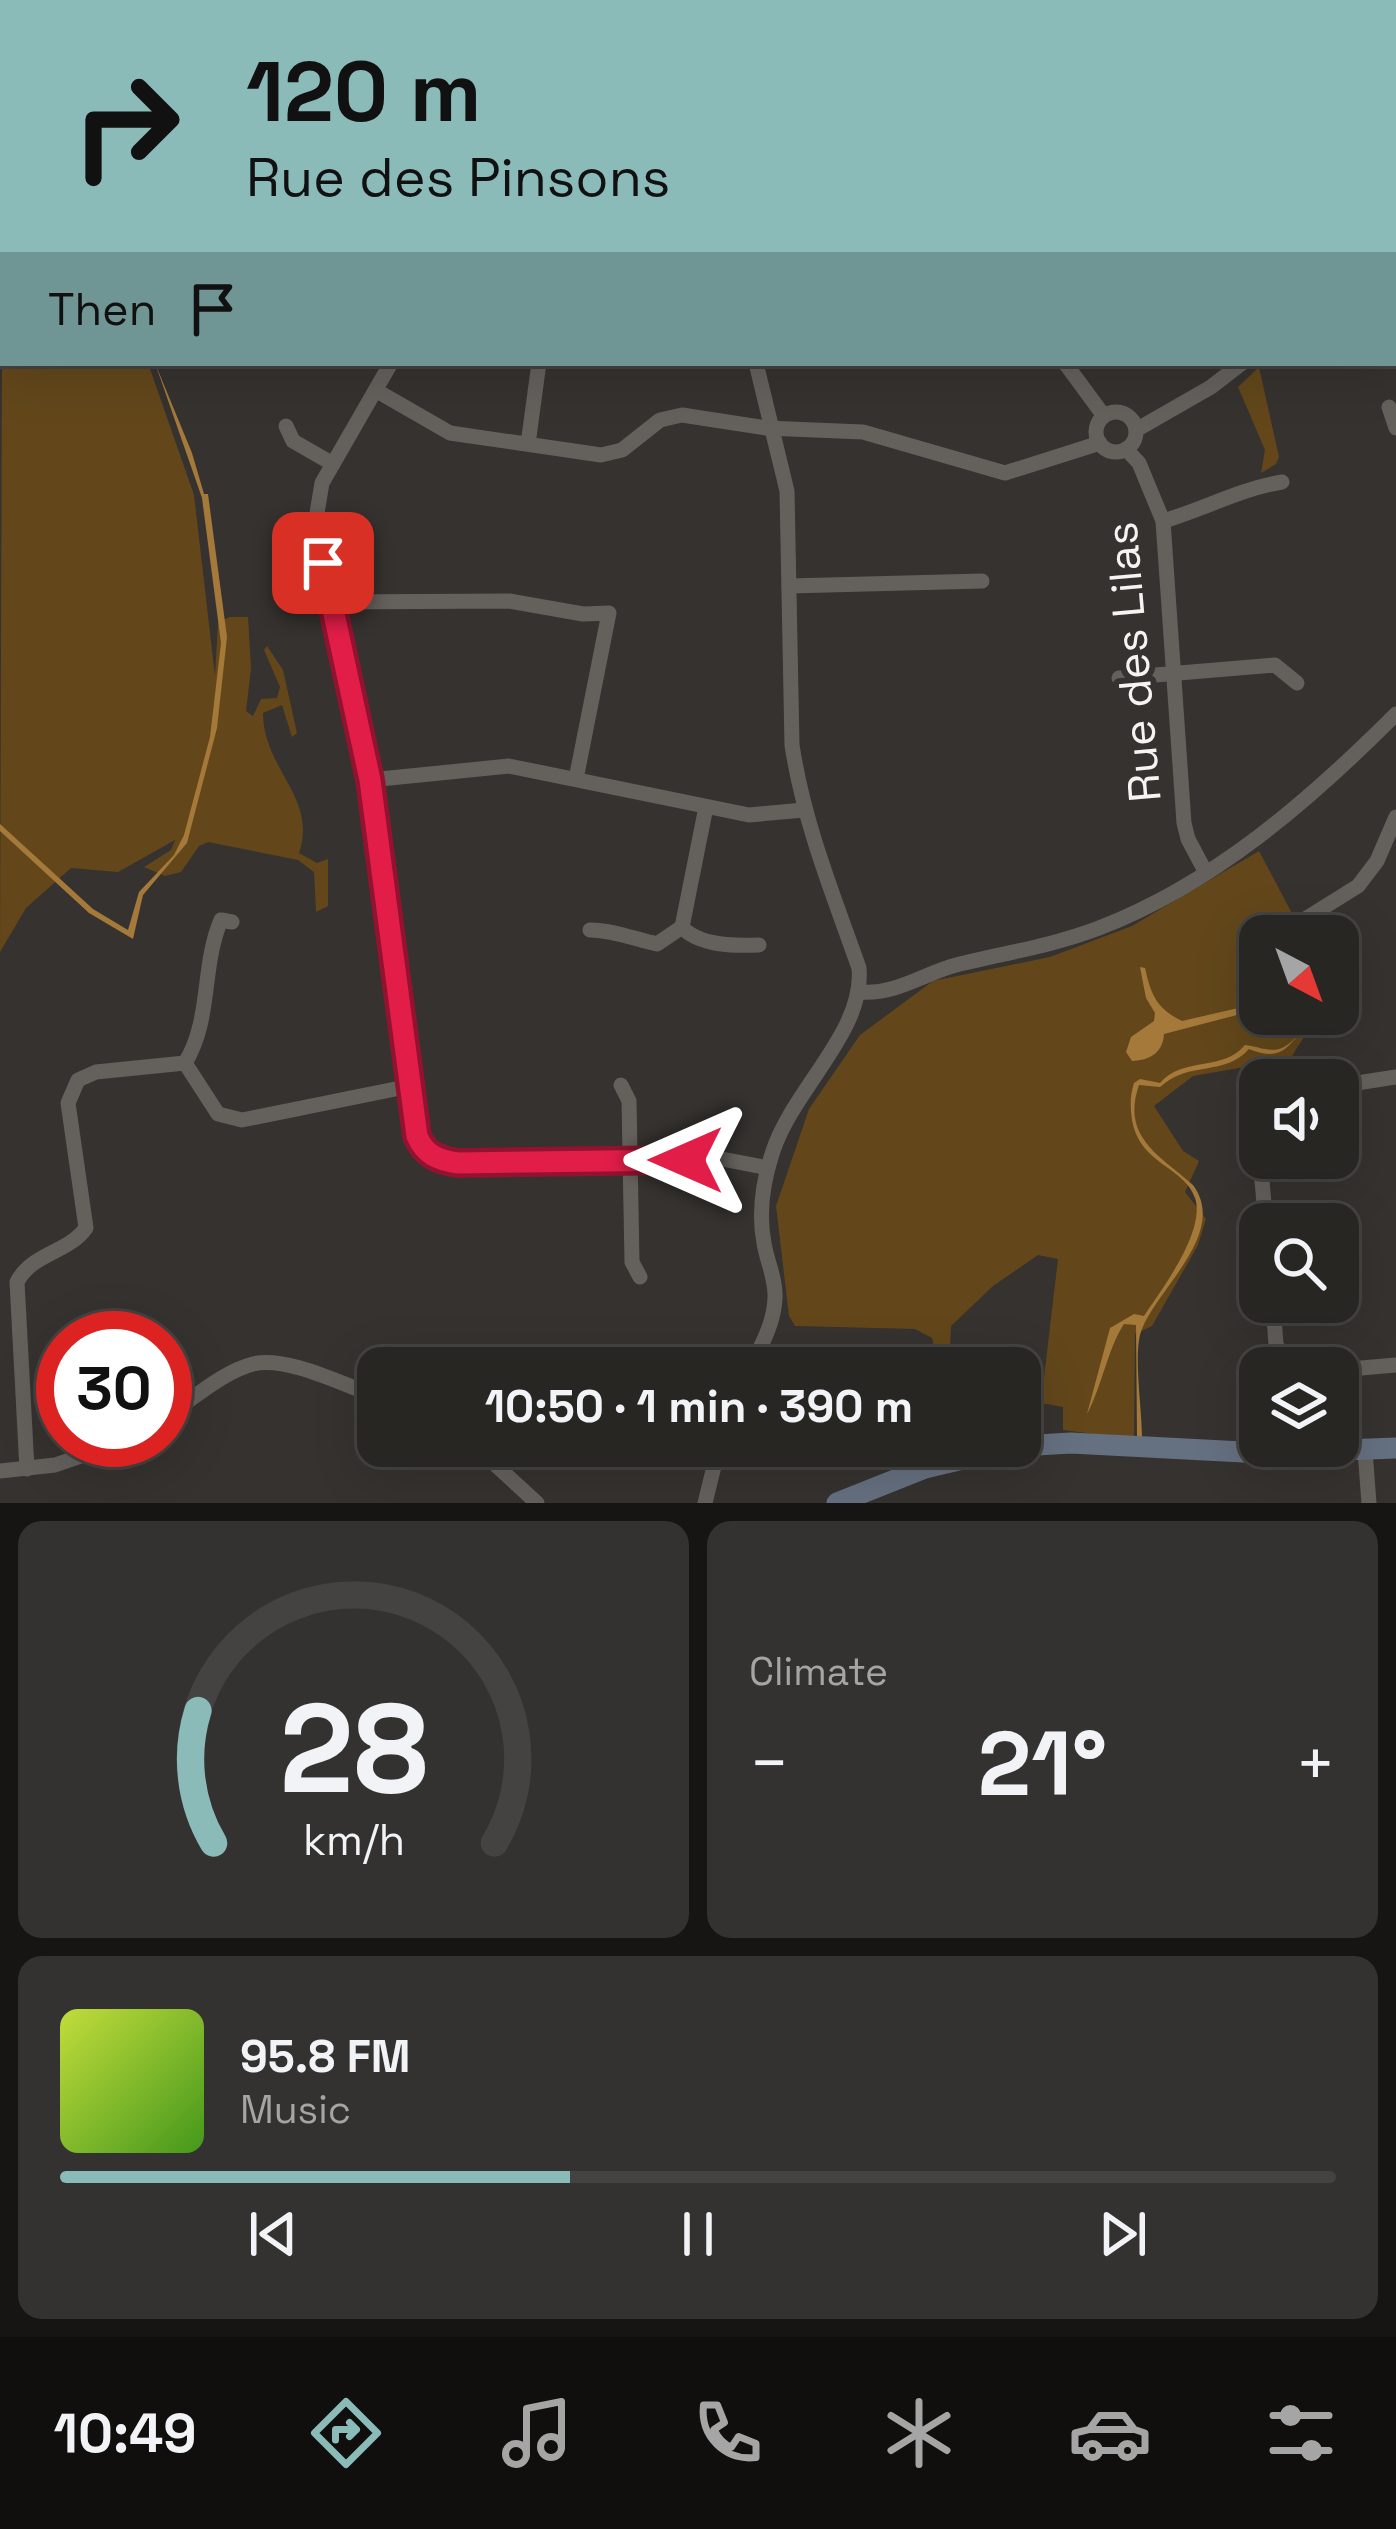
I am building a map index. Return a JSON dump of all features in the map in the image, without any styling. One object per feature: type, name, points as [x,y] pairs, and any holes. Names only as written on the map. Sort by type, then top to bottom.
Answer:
[{"type":"street","points":[[390,366],[322,483],[314,510],[370,780],[422,1147],[442,1160],[722,1159],[768,1168]]},
{"type":"street","points":[[528,444],[539,366]]},
{"type":"street","points":[[757,366],[787,491],[792,745],[804,810],[859,968],[860,992],[849,1022],[783,1124],[768,1168],[761,1214],[775,1305],[761,1347]]},
{"type":"street","points":[[1067,366],[1104,416]]},
{"type":"street","points":[[1136,430],[1238,366]]},
{"type":"street","points":[[377,391],[450,433],[611,455],[650,425],[671,416],[863,432],[1004,472],[1100,443]]},
{"type":"street","points":[[1389,407],[1396,428]]},
{"type":"street","points":[[1123,412],[1136,430],[1134,441],[1115,452],[1100,443],[1096,428],[1104,416],[1123,412]]},
{"type":"street","points":[[286,426],[293,440],[333,464]]},
{"type":"street","name":"Rue des Lilas","points":[[1126,449],[1139,463],[1163,520],[1184,823],[1205,872]]},
{"type":"street","points":[[1163,520],[1252,487],[1282,482]]},
{"type":"street","points":[[790,586],[982,581]]},
{"type":"street","points":[[331,602],[508,601],[583,614],[610,613],[576,779]]},
{"type":"street","points":[[1119,678],[1275,665],[1297,683]]},
{"type":"street","points":[[860,992],[884,992],[953,966],[1052,944],[1139,911],[1297,808],[1396,714]]},
{"type":"street","points":[[370,780],[509,766],[749,815],[804,810]]},
{"type":"street","points":[[590,930],[609,930],[657,944],[682,927],[706,807]]},
{"type":"street","points":[[1311,915],[1358,886],[1377,860],[1396,817]]},
{"type":"street","points":[[184,1063],[203,1020],[211,944],[221,920],[232,922]]},
{"type":"street","points":[[682,927],[692,937],[734,946],[759,945]]},
{"type":"street","points":[[184,1063],[218,1114],[242,1120],[410,1086]]},
{"type":"street","points":[[27,1469],[9,1280],[76,1241],[86,1228],[68,1103],[72,1087],[86,1074],[184,1063]]},
{"type":"street","points":[[1359,1082],[1396,1076]]},
{"type":"street","points":[[621,1085],[629,1101],[632,1262],[640,1277]]},
{"type":"street","points":[[192,1400],[237,1371],[267,1362],[286,1364],[357,1389]]},
{"type":"street","points":[[1359,1368],[1396,1365]]},
{"type":"street","points":[[1041,1446],[1121,1445],[1210,1453],[1396,1448]]},
{"type":"street","points":[[1365,1450],[1369,1503]]},
{"type":"street","points":[[0,1471],[36,1467]]},
{"type":"street","points":[[498,1467],[537,1503]]},
{"type":"street","points":[[705,1503],[714,1467]]},
{"type":"street","points":[[837,1503],[929,1467]]},
{"type":"shaded area","points":[[2,366],[149,366],[194,495],[215,676],[218,622],[248,617],[251,669],[246,711],[253,716],[261,699],[277,698],[280,687],[264,650],[267,646],[283,670],[297,733],[292,737],[282,705],[263,713],[265,733],[301,816],[299,853],[317,863],[328,859],[328,906],[316,912],[314,872],[298,860],[208,842],[199,846],[181,872],[165,876],[144,867],[171,850],[175,840],[118,872],[71,868],[26,908],[0,952]]},
{"type":"shaded area","points":[[156,366],[204,494],[208,494],[227,637],[217,728],[187,843],[143,895],[133,939],[89,913],[0,831],[0,824],[93,909],[128,930],[139,892],[174,855],[184,835],[210,737],[221,643],[202,498]]},
{"type":"shaded area","points":[[1259,367],[1279,457],[1261,473],[1265,450],[1238,387]]},
{"type":"shaded area","points":[[1259,851],[1293,915],[1239,915],[1239,1035],[1305,1035],[1290,1059],[1239,1059],[1239,1068],[1193,1076],[1154,1106],[1183,1151],[1199,1161],[1185,1192],[1206,1219],[1198,1245],[1152,1326],[1135,1334],[1134,1439],[1063,1430],[1063,1407],[1041,1403],[1058,1259],[1038,1255],[993,1286],[951,1326],[950,1347],[934,1347],[932,1338],[915,1329],[795,1326],[789,1316],[776,1206],[809,1109],[860,1035],[933,981],[1050,957],[1132,926]]},
{"type":"shaded area","points":[[1140,967],[1145,968],[1161,1006],[1182,1021],[1239,1008],[1239,1014],[1164,1034],[1155,1054],[1132,1061],[1126,1052],[1131,1037],[1154,1021]]},
{"type":"shaded area","points":[[1299,1035],[1291,1043],[1279,1052],[1249,1049],[1229,1063],[1183,1074],[1160,1087],[1139,1085],[1135,1118],[1139,1132],[1156,1154],[1193,1185],[1202,1204],[1202,1224],[1140,1335],[1142,1438],[1137,1437],[1136,1325],[1124,1324],[1118,1334],[1087,1414],[1110,1328],[1134,1314],[1144,1316],[1180,1259],[1197,1211],[1189,1187],[1144,1147],[1137,1135],[1131,1110],[1134,1083],[1140,1079],[1160,1083],[1180,1069],[1226,1059],[1245,1045],[1270,1050]]},
{"type":"route","points":[[323,563],[370,780],[422,1147],[430,1155],[458,1163],[686,1160]]}]
